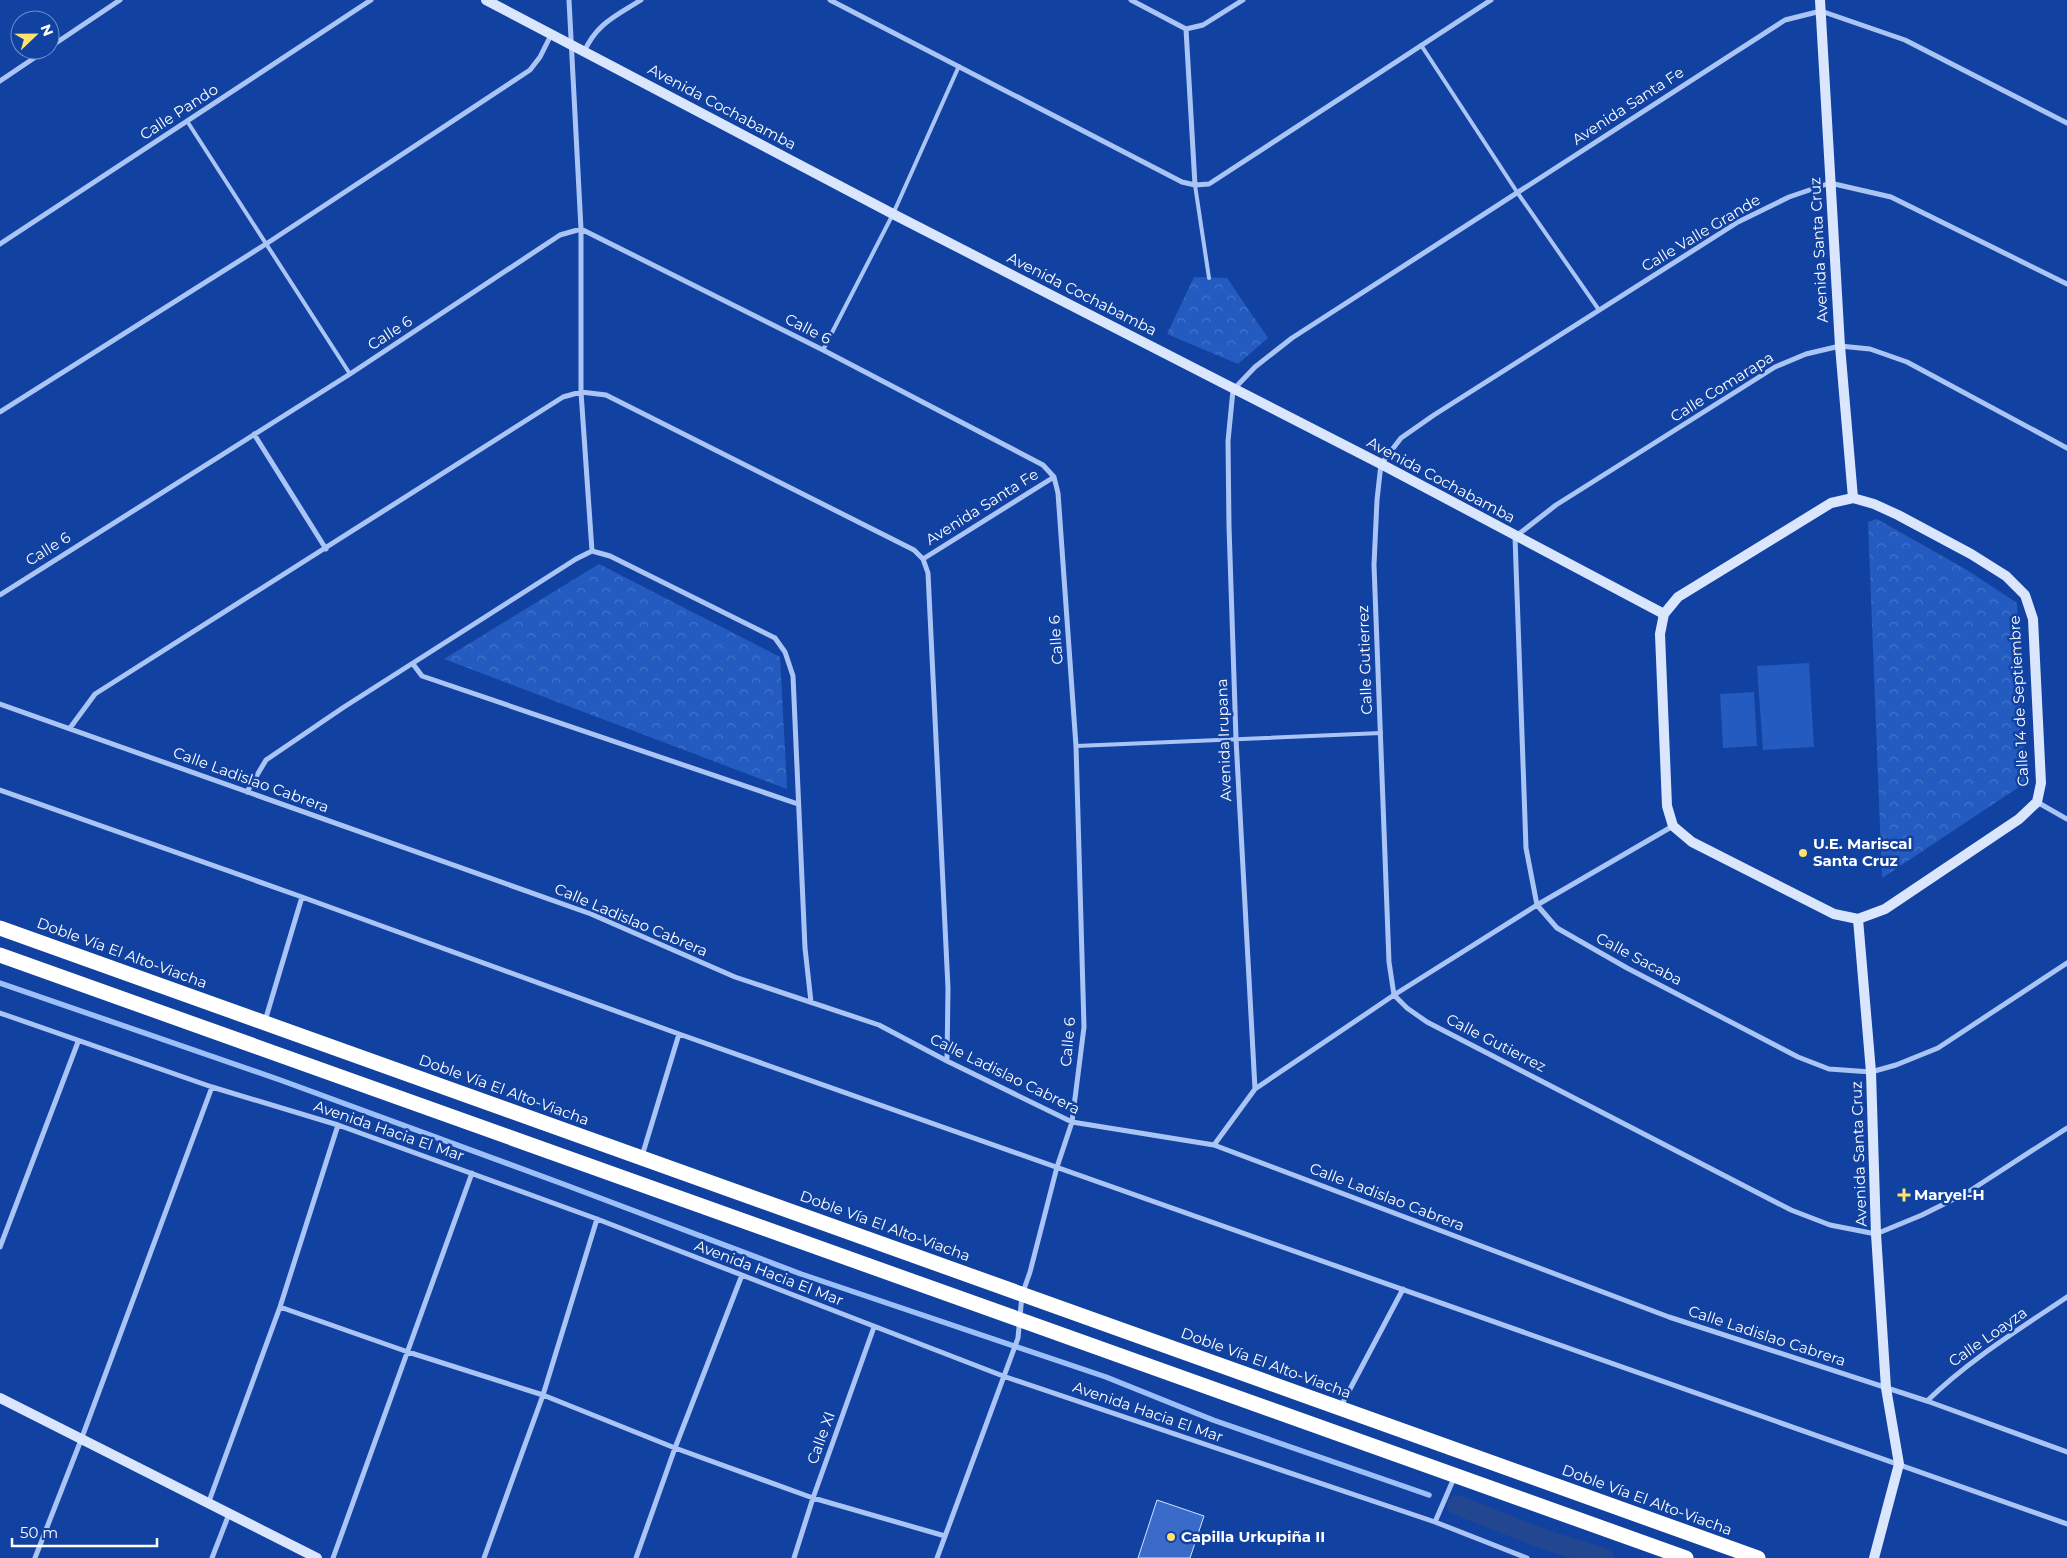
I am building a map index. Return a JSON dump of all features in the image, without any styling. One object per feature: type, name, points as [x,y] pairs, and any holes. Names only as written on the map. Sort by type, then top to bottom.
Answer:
[{"type":"highway","name":"Doble Vía El Alto-Viacha","points":[[0,928],[1758,1558]]},
{"type":"highway","points":[[0,956],[1686,1558]]},
{"type":"street","points":[[60,40],[120,0]]},
{"type":"street","name":"Calle Pando","points":[[0,244],[371,0]]},
{"type":"street","name":"Avenida Cochabamba","points":[[486,0],[893,214],[1233,390],[1381,464],[1515,537],[1664,614]]},
{"type":"street","points":[[569,0],[582,230],[581,392],[592,551]]},
{"type":"street","points":[[584,52],[591,37],[600,27],[641,0]]},
{"type":"street","points":[[830,0],[1182,182],[1195,185],[1209,184],[1491,0]]},
{"type":"street","points":[[1131,0],[1186,29],[1203,25],[1243,0]]},
{"type":"street","name":"Avenida Santa Cruz","points":[[1820,0],[1840,346],[1853,498]]},
{"type":"street","points":[[1821,11],[1905,40],[2067,123]]},
{"type":"street","name":"Avenida Santa Fe","points":[[1233,390],[1255,367],[1292,338],[1517,192],[1784,20],[1821,11]]},
{"type":"street","points":[[1186,29],[1195,185]]},
{"type":"street","points":[[0,412],[266,244],[530,70],[540,57],[551,34]]},
{"type":"street","points":[[0,81],[31,60]]},
{"type":"street","points":[[1830,183],[1891,197],[2067,284]]},
{"type":"street","name":"Calle Valle Grande","points":[[1381,464],[1401,438],[1408,433],[1738,222],[1789,197],[1830,183]]},
{"type":"street","name":"Calle 6","points":[[0,595],[350,374],[560,235],[582,230],[823,350],[1043,465],[1054,477],[1058,493],[1076,746],[1084,1027],[1072,1122],[1057,1167],[1030,1272],[1022,1294],[1018,1338],[937,1558]]},
{"type":"street","name":"Calle Comarapa","points":[[1515,537],[1556,505],[1775,367],[1806,354],[1840,346],[1870,349],[1907,362],[2067,448]]},
{"type":"street","name":"Avenida Irupana","points":[[1233,390],[1228,441],[1228,507],[1236,739],[1255,1089]]},
{"type":"street","points":[[70,728],[95,694],[563,397],[581,392],[606,395],[914,550],[924,559],[928,573],[947,968],[947,1061]]},
{"type":"street","points":[[254,434],[326,549]]},
{"type":"street","name":"Calle Gutierrez","points":[[1381,464],[1374,565],[1389,962],[1394,995],[1406,1008],[1427,1022],[1791,1210],[1830,1225],[1876,1234]]},
{"type":"street","name":"Avenida Santa Fe","points":[[924,559],[1054,477]]},
{"type":"street","points":[[1853,498],[1831,503],[1686,591],[1678,597],[1664,614],[1660,634],[1666,796],[1673,826],[1692,842],[1718,856],[1834,914],[1858,920]]},
{"type":"street","name":"Calle 14 de Septiembre","points":[[1853,498],[1874,504],[1971,554],[2006,576],[2025,595],[2033,619],[2041,783],[2037,802],[2019,819],[1885,909],[1858,920]]},
{"type":"street","points":[[1515,537],[1526,848],[1536,905]]},
{"type":"street","points":[[247,792],[266,760],[344,707],[576,559],[592,551],[610,556],[775,638],[785,652],[793,676],[805,948],[811,1002]]},
{"type":"street","points":[[413,664],[422,676],[798,804]]},
{"type":"street","name":"Calle Ladislao Cabrera","points":[[0,704],[591,914],[735,977],[879,1025],[947,1061],[1072,1122],[1214,1145],[1669,1317],[1927,1401],[2067,1452]]},
{"type":"street","points":[[0,790],[679,1034],[2067,1524]]},
{"type":"street","points":[[2037,802],[2067,819]]},
{"type":"street","points":[[1214,1145],[1255,1089],[1394,995],[1536,905],[1673,826]]},
{"type":"street","points":[[264,1022],[302,897]]},
{"type":"street","name":"Calle Sacaba","points":[[1536,905],[1556,928],[1627,968],[1798,1057],[1829,1069],[1871,1072],[1896,1065],[1938,1048],[2067,963]]},
{"type":"street","name":"Avenida Santa Cruz","points":[[1858,920],[1871,1072],[1876,1234],[1886,1388],[1898,1464]]},
{"type":"street","name":"Avenida Hacia El Mar","points":[[0,1013],[78,1042],[212,1087],[338,1125],[597,1219],[1004,1376],[1435,1522],[1527,1558]]},
{"type":"street","points":[[641,1158],[679,1034]]},
{"type":"street","points":[[0,1247],[78,1042]]},
{"type":"street","points":[[35,1558],[81,1440],[212,1087]]},
{"type":"street","points":[[208,1504],[280,1307],[338,1125]]},
{"type":"street","points":[[1876,1234],[1968,1192],[2067,1128]]},
{"type":"street","points":[[333,1558],[472,1173]]},
{"type":"street","points":[[484,1558],[543,1395],[597,1219]]},
{"type":"street","points":[[636,1558],[675,1448],[742,1275]]},
{"type":"street","points":[[1340,1408],[1403,1289]]},
{"type":"street","name":"Calle Loayza","points":[[1927,1401],[1952,1376],[1984,1352],[2067,1297]]},
{"type":"street","points":[[280,1307],[408,1352],[543,1395],[675,1448],[813,1498],[945,1536]]},
{"type":"street","name":"Calle XI","points":[[794,1558],[813,1498],[874,1327]]},
{"type":"street","points":[[0,1398],[317,1558]]},
{"type":"street","points":[[1874,1558],[1898,1464]]},
{"type":"street","points":[[1435,1522],[1455,1475]]},
{"type":"street","points":[[212,1558],[229,1514]]},
{"type":"lane","points":[[1421,45],[1517,192],[1599,310]]},
{"type":"lane","points":[[823,350],[893,214],[959,66]]},
{"type":"lane","points":[[187,121],[350,374]]},
{"type":"lane","points":[[1195,185],[1209,278]]},
{"type":"lane","points":[[1076,746],[1380,733]]},
{"type":"green space","points":[[1194,277],[1227,278],[1268,338],[1238,364],[1167,334]]},
{"type":"green space","points":[[1877,519],[1967,570],[2017,603],[2025,783],[1882,878],[1868,522]]},
{"type":"green space","points":[[599,564],[780,657],[787,789],[444,659]]},
{"type":"green space","points":[[1809,663],[1814,747],[1763,750],[1757,666]]},
{"type":"green space","points":[[1754,692],[1757,746],[1723,748],[1720,694]]},
{"type":"building","name":"Capilla Urkupiña II","points":[[1157,1500],[1204,1516],[1190,1558],[1138,1558]]},
{"type":"waterway","points":[[0,983],[283,1081],[801,1274],[1106,1377],[1213,1420],[1429,1495]]},
{"type":"waterway","points":[[1457,1505],[1543,1539],[1604,1558]]},
{"type":"place","name":"U.E. Mariscal Santa Cruz","points":[[1803,853]]},
{"type":"place","name":"Maryel-H","points":[[1904,1195]]},
{"type":"place","name":"Capilla Urkupiña II","points":[[1171,1537]]}]
